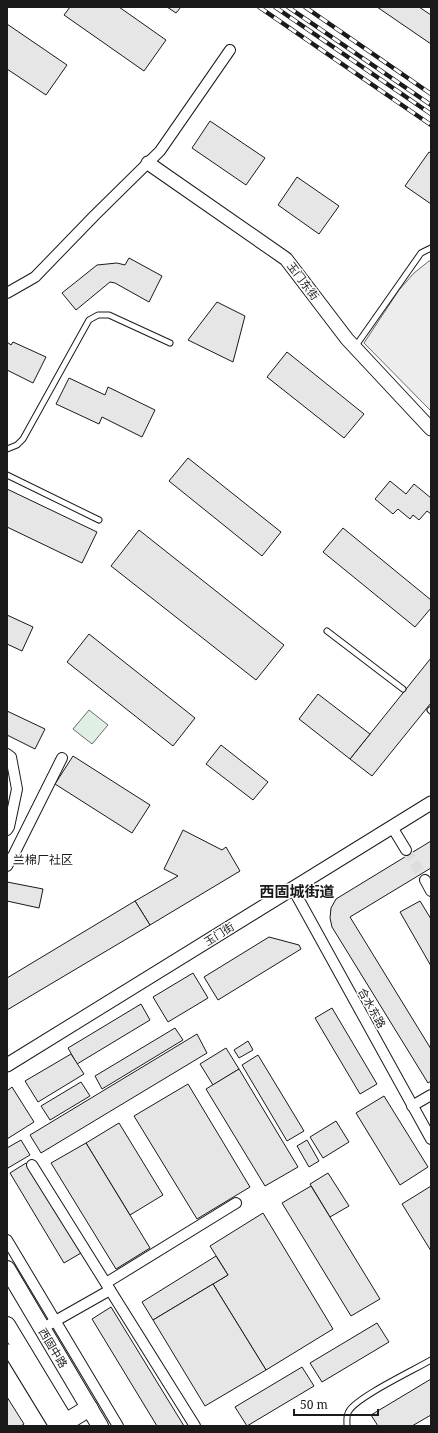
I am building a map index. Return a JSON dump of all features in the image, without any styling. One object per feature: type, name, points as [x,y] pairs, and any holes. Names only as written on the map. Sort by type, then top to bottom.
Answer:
[{"type":"highway","points":[[62,1425],[90,1408]]},
{"type":"main road","name":"西固中路","points":[[7,1269],[48,1325],[100,1426]]},
{"type":"main road","points":[[7,1325],[62,1425]]},
{"type":"street","points":[[7,293],[35,277],[94,215],[160,151],[230,50]]},
{"type":"street","name":"玉门东街","points":[[148,163],[286,259],[355,348],[431,430]]},
{"type":"street","points":[[7,754],[11,757],[17,789],[9,827],[7,830]]},
{"type":"street","points":[[7,866],[62,758]]},
{"type":"street","name":"玉门街","points":[[7,1065],[431,804]]},
{"type":"street","points":[[392,827],[406,850]]},
{"type":"street","points":[[425,880],[431,891]]},
{"type":"street","name":"合水东路","points":[[293,888],[431,1139]]},
{"type":"street","points":[[412,1106],[431,1095]]},
{"type":"street","points":[[32,1165],[195,1426]]},
{"type":"street","points":[[48,1325],[236,1203]]},
{"type":"street","points":[[7,1240],[48,1325],[118,1426]]},
{"type":"street","points":[[7,1349],[62,1425]]},
{"type":"lane","points":[[355,348],[421,253],[431,248]]},
{"type":"lane","points":[[7,449],[17,445],[23,439],[89,320],[93,317],[98,314],[110,315],[170,343]]},
{"type":"lane","points":[[7,475],[99,520]]},
{"type":"lane","points":[[327,631],[403,689]]},
{"type":"lane","points":[[347,1426],[347,1416],[349,1410],[359,1400],[431,1360]]},
{"type":"green space","points":[[89,710],[108,725],[92,744],[73,729]]},
{"type":"shaded area","points":[[431,261],[431,411],[364,343],[399,290],[414,273]]},
{"type":"building","points":[[70,7],[119,7],[166,40],[144,71],[64,15]]},
{"type":"building","points":[[167,7],[181,7],[176,13]]},
{"type":"building","points":[[377,7],[419,7],[431,15],[431,44]]},
{"type":"building","points":[[7,24],[67,65],[46,95],[7,69]]},
{"type":"building","points":[[210,121],[265,158],[246,185],[192,148]]},
{"type":"building","points":[[429,152],[431,153],[431,204],[405,186]]},
{"type":"building","points":[[297,177],[339,206],[319,234],[278,205]]},
{"type":"building","points":[[129,258],[162,276],[149,302],[115,283],[110,282],[76,310],[62,293],[97,265],[117,263],[125,265]]},
{"type":"building","points":[[217,302],[245,316],[233,362],[188,340]]},
{"type":"building","points":[[7,342],[11,345],[13,342],[46,357],[33,383],[7,370]]},
{"type":"building","points":[[287,352],[364,414],[344,438],[267,377]]},
{"type":"building","points":[[69,378],[105,395],[108,387],[155,410],[142,437],[102,417],[99,424],[56,404]]},
{"type":"building","points":[[188,458],[281,532],[262,556],[169,481]]},
{"type":"building","points":[[390,481],[406,494],[414,484],[431,498],[431,514],[427,511],[419,520],[413,515],[410,519],[398,509],[393,514],[375,499]]},
{"type":"building","points":[[7,489],[97,532],[82,563],[7,527]]},
{"type":"building","points":[[343,528],[431,600],[431,608],[415,627],[323,552]]},
{"type":"building","points":[[139,530],[284,645],[256,680],[111,566]]},
{"type":"building","points":[[7,615],[33,627],[22,651],[7,644]]},
{"type":"building","points":[[89,634],[195,718],[173,746],[67,662]]},
{"type":"building","points":[[431,658],[431,703],[372,776],[350,759]]},
{"type":"building","points":[[318,694],[370,734],[350,759],[299,719]]},
{"type":"building","points":[[7,711],[45,729],[35,749],[7,735]]},
{"type":"building","points":[[221,745],[268,782],[253,800],[206,764]]},
{"type":"building","points":[[73,756],[150,805],[132,833],[55,784]]},
{"type":"building","points":[[183,830],[222,850],[226,847],[240,871],[150,925],[135,901],[178,876],[164,869]]},
{"type":"building","points":[[431,841],[431,868],[350,917],[431,1049],[431,1081],[428,1083],[332,927],[330,918],[331,908],[336,899]]},
{"type":"building","points":[[7,882],[43,889],[39,908],[7,901]]},
{"type":"building","points":[[135,901],[150,925],[7,1010],[7,978]]},
{"type":"building","points":[[420,901],[431,919],[431,966],[400,912]]},
{"type":"building","points":[[269,937],[299,945],[301,949],[218,1000],[204,977]]},
{"type":"building","points":[[193,973],[208,998],[168,1022],[153,997]]},
{"type":"building","points":[[141,1004],[150,1020],[77,1064],[68,1048]]},
{"type":"building","points":[[332,1008],[377,1084],[360,1094],[315,1018]]},
{"type":"building","points":[[175,1028],[183,1040],[102,1089],[95,1076]]},
{"type":"building","points":[[197,1034],[207,1053],[41,1153],[30,1135]]},
{"type":"building","points":[[248,1041],[253,1050],[239,1058],[234,1050]]},
{"type":"building","points":[[226,1048],[239,1069],[213,1085],[200,1064]]},
{"type":"building","points":[[71,1054],[84,1074],[38,1102],[25,1081]]},
{"type":"building","points":[[258,1055],[304,1131],[287,1141],[242,1065]]},
{"type":"building","points":[[239,1069],[298,1167],[265,1186],[206,1089]]},
{"type":"building","points":[[81,1082],[90,1096],[50,1120],[41,1106]]},
{"type":"building","points":[[188,1084],[250,1187],[197,1219],[134,1116]]},
{"type":"building","points":[[12,1087],[34,1122],[7,1139],[7,1091]]},
{"type":"building","points":[[384,1096],[428,1167],[400,1185],[356,1113]]},
{"type":"building","points":[[336,1121],[349,1142],[323,1158],[310,1137]]},
{"type":"building","points":[[119,1123],[163,1195],[130,1215],[86,1143]]},
{"type":"building","points":[[21,1140],[30,1155],[8,1168],[7,1148]]},
{"type":"building","points":[[307,1140],[319,1161],[309,1167],[297,1146]]},
{"type":"building","points":[[86,1143],[150,1248],[116,1269],[51,1163]]},
{"type":"building","points":[[26,1163],[81,1253],[64,1263],[10,1173]]},
{"type":"building","points":[[328,1173],[349,1206],[330,1217],[310,1184]]},
{"type":"building","points":[[311,1186],[380,1299],[351,1316],[282,1203]]},
{"type":"building","points":[[431,1186],[431,1251],[402,1204]]},
{"type":"building","points":[[263,1213],[333,1329],[266,1370],[213,1284],[228,1275],[210,1246]]},
{"type":"building","points":[[216,1256],[228,1275],[153,1320],[142,1302]]},
{"type":"building","points":[[213,1284],[266,1370],[205,1406],[153,1320]]},
{"type":"building","points":[[111,1307],[184,1426],[157,1426],[92,1319]]},
{"type":"building","points":[[377,1323],[389,1342],[322,1382],[310,1363]]},
{"type":"building","points":[[302,1367],[314,1386],[247,1426],[235,1407]]},
{"type":"building","points":[[431,1379],[431,1415],[412,1426],[378,1426],[371,1415]]},
{"type":"building","points":[[7,1397],[24,1424],[21,1426],[7,1426]]},
{"type":"tunnel","points":[[406,850],[425,880]]},
{"type":"railway","points":[[259,7],[431,125]]},
{"type":"railway","points":[[275,7],[431,114]]},
{"type":"railway","points":[[288,7],[431,105]]},
{"type":"railway","points":[[305,7],[431,94]]},
{"type":"district","name":"兰棉厂社区","points":[[43,860]]},
{"type":"district","name":"西固城街道","points":[[297,892]]}]
